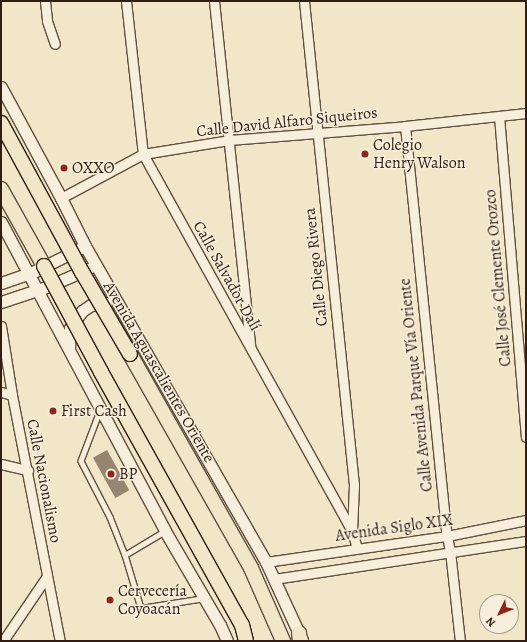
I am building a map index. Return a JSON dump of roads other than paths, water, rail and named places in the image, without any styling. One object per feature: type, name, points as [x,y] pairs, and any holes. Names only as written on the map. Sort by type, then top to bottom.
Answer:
[{"type":"main road","name":"Avenida Aguascalientes Oriente","points":[[1,123],[82,272],[251,568],[283,641]]},
{"type":"main road","points":[[1,189],[242,625],[246,641]]},
{"type":"street","points":[[45,1],[47,21],[55,44]]},
{"type":"street","name":"Calle Salvador Dalí","points":[[126,1],[143,154],[352,531],[357,548]]},
{"type":"street","points":[[214,1],[251,351]]},
{"type":"street","name":"Calle Diego Rivera","points":[[304,1],[354,485],[352,531]]},
{"type":"street","name":"Avenida Aguascalientes Oriente","points":[[1,87],[62,198],[85,246],[120,310],[266,562],[300,638]]},
{"type":"street","name":"Calle David Alfaro Siqueiros","points":[[62,198],[143,154],[229,140],[405,126],[526,113]]},
{"type":"street","name":"Calle José Clemente Orozco","points":[[499,116],[526,436]]},
{"type":"street","name":"Calle Avenida Parque Vía Oriente","points":[[405,126],[447,536],[460,641]]},
{"type":"street","points":[[1,222],[36,291],[101,409],[165,531],[228,641]]},
{"type":"street","points":[[1,283],[27,274],[85,246]]},
{"type":"street","points":[[1,302],[36,291],[96,266]]},
{"type":"street","points":[[69,351],[70,328],[82,311],[91,305],[112,303],[120,310]]},
{"type":"street","name":"Calle Nacionalismo","points":[[1,326],[12,395],[28,470],[60,641]]},
{"type":"street","points":[[1,392],[12,395]]},
{"type":"street","points":[[1,464],[28,470]]},
{"type":"street","name":"Avenida Siglo XIX","points":[[266,562],[447,536],[526,520]]},
{"type":"street","name":"Avenida Siglo XIX","points":[[274,579],[450,551],[526,541]]},
{"type":"street","points":[[3,641],[47,576]]},
{"type":"lane","points":[[101,409],[81,461],[110,516],[125,555],[141,608],[204,598]]},
{"type":"lane","points":[[125,555],[165,531]]},
{"type":"place","name":"Colegio Henry Walson","points":[[365,154]]},
{"type":"place","name":"OXXO","points":[[64,168]]},
{"type":"place","name":"First Cash","points":[[53,411]]},
{"type":"place","name":"BP","points":[[111,474]]},
{"type":"place","name":"Cervecería Coyoacán","points":[[110,600]]}]
